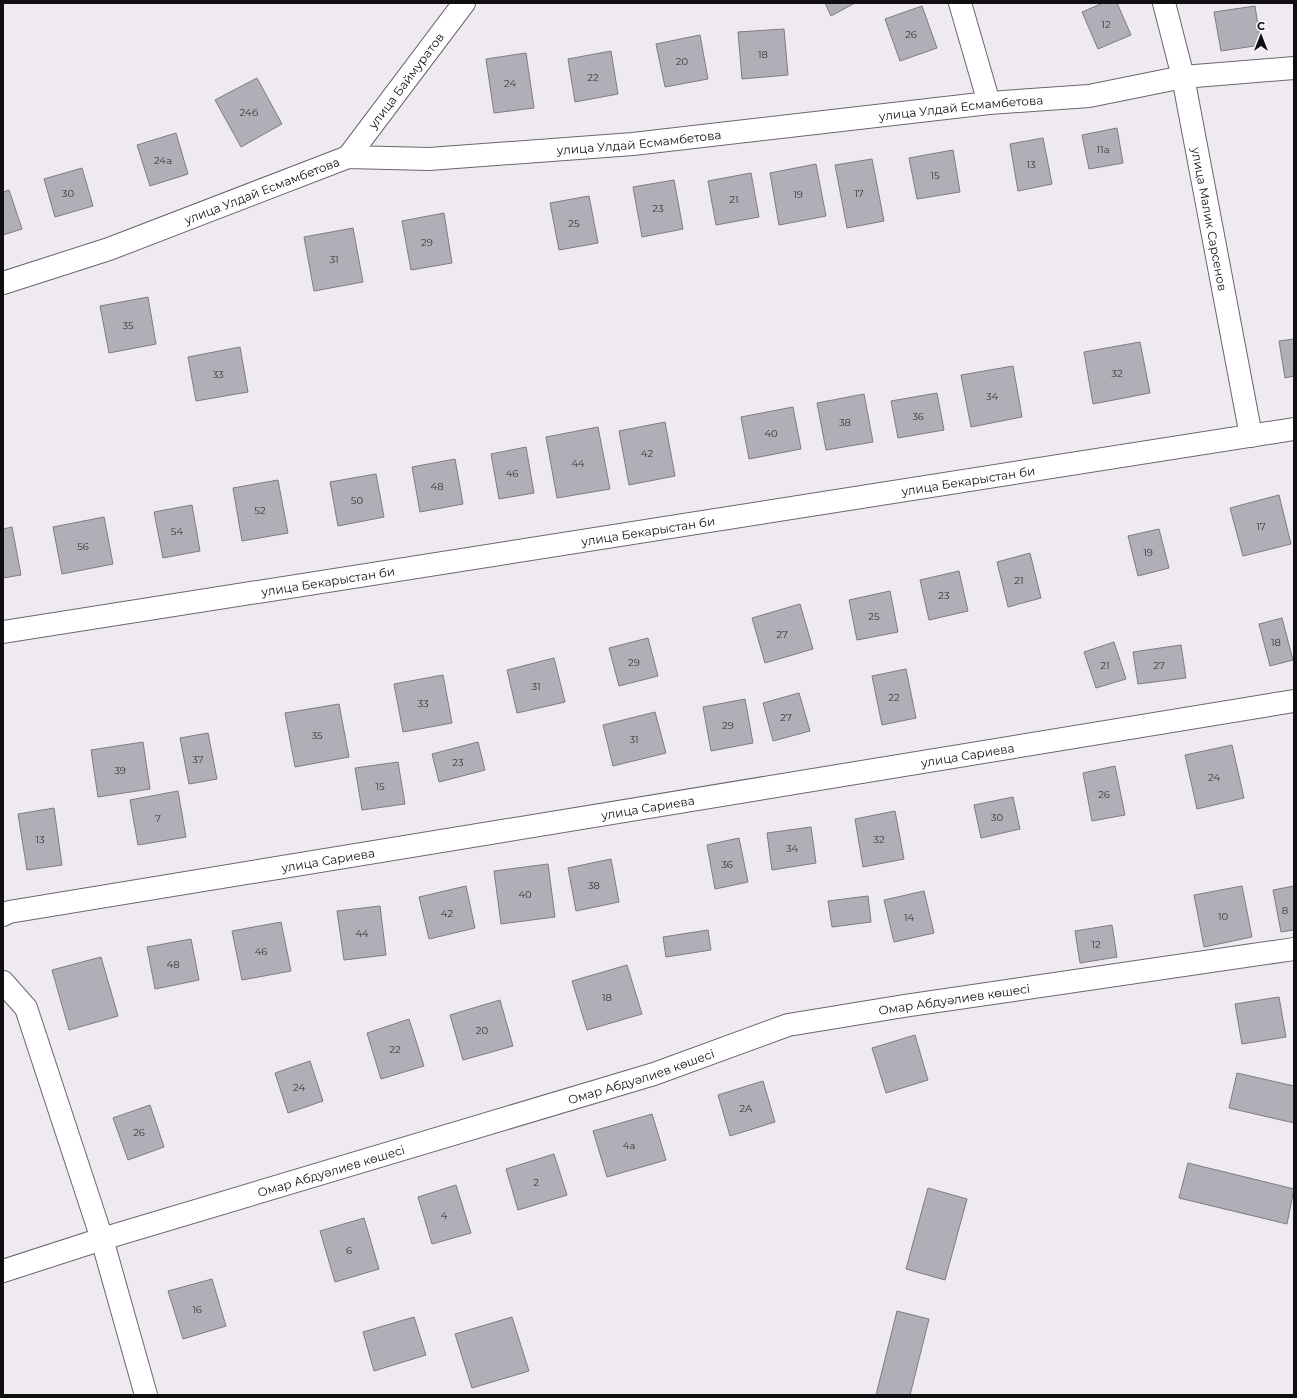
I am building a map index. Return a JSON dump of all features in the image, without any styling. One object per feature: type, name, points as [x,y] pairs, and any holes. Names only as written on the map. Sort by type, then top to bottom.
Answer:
[{"type":"street","name":"улица Баймуратов","points":[[348,157],[464,3]]},
{"type":"street","points":[[960,3],[989,103]]},
{"type":"street","name":"улица Малик Сарсенов","points":[[1164,3],[1182,77],[1251,436]]},
{"type":"street","name":"улица Улдай Есмамбетова","points":[[3,283],[109,249],[348,157],[429,159],[633,144],[989,103],[1089,96],[1182,77],[1294,68]]},
{"type":"street","name":"улица Бекарыстан би","points":[[3,632],[1294,429]]},
{"type":"street","name":"улица Сариева","points":[[3,915],[9,912],[1294,701]]},
{"type":"street","name":"Омар Абдуәлиев көшесі","points":[[3,1272],[102,1239],[654,1074],[788,1025],[904,1006],[1294,949]]},
{"type":"street","points":[[3,982],[26,1008],[102,1239],[146,1395]]},
{"type":"building","points":[[825,3],[855,3],[831,16]]},
{"type":"building","points":[[1103,3],[1117,3],[1131,35],[1098,49],[1082,12]]},
{"type":"building","points":[[922,6],[937,48],[900,61],[885,19]]},
{"type":"building","points":[[1255,6],[1261,45],[1221,51],[1214,12]]},
{"type":"building","points":[[784,29],[788,75],[742,79],[738,32]]},
{"type":"building","points":[[700,35],[708,79],[665,87],[656,44]]},
{"type":"building","points":[[611,51],[618,94],[575,102],[568,59]]},
{"type":"building","points":[[526,53],[534,108],[494,113],[486,59]]},
{"type":"building","points":[[257,78],[282,124],[241,147],[215,100]]},
{"type":"building","points":[[1117,128],[1123,163],[1089,169],[1082,135]]},
{"type":"building","points":[[176,133],[188,174],[150,186],[137,145]]},
{"type":"building","points":[[1043,138],[1052,184],[1018,191],[1010,144]]},
{"type":"building","points":[[953,150],[960,192],[917,199],[909,158]]},
{"type":"building","points":[[872,159],[884,221],[847,228],[835,165]]},
{"type":"building","points":[[816,164],[826,216],[779,225],[770,173]]},
{"type":"building","points":[[82,168],[93,206],[55,217],[44,179]]},
{"type":"building","points":[[751,173],[759,217],[716,225],[708,181]]},
{"type":"building","points":[[674,180],[683,229],[642,237],[633,187]]},
{"type":"building","points":[[9,190],[22,229],[3,235],[3,192]]},
{"type":"building","points":[[589,196],[598,243],[559,250],[550,203]]},
{"type":"building","points":[[444,213],[452,263],[411,270],[402,221]]},
{"type":"building","points":[[353,228],[363,282],[314,291],[304,237]]},
{"type":"building","points":[[148,297],[156,344],[109,353],[100,306]]},
{"type":"building","points":[[1294,339],[1294,376],[1285,378],[1279,341]]},
{"type":"building","points":[[1140,342],[1150,393],[1093,404],[1084,352]]},
{"type":"building","points":[[240,347],[248,392],[196,401],[188,357]]},
{"type":"building","points":[[1013,366],[1022,417],[971,427],[961,375]]},
{"type":"building","points":[[937,393],[944,430],[898,438],[891,401]]},
{"type":"building","points":[[864,394],[873,442],[826,450],[817,403]]},
{"type":"building","points":[[793,407],[801,449],[749,459],[741,417]]},
{"type":"building","points":[[665,422],[675,476],[629,485],[619,431]]},
{"type":"building","points":[[598,427],[610,489],[557,498],[546,437]]},
{"type":"building","points":[[526,447],[534,493],[499,499],[491,454]]},
{"type":"building","points":[[455,459],[463,504],[420,512],[412,467]]},
{"type":"building","points":[[376,474],[384,517],[338,526],[330,482]]},
{"type":"building","points":[[278,480],[288,533],[242,541],[233,488]]},
{"type":"building","points":[[1279,495],[1291,544],[1243,556],[1230,508]]},
{"type":"building","points":[[192,505],[200,551],[163,558],[154,512]]},
{"type":"building","points":[[104,517],[113,564],[62,574],[53,527]]},
{"type":"building","points":[[12,527],[21,575],[3,578],[3,529]]},
{"type":"building","points":[[1159,529],[1169,568],[1138,576],[1128,536]]},
{"type":"building","points":[[1030,553],[1041,598],[1008,607],[997,562]]},
{"type":"building","points":[[959,571],[968,611],[929,620],[920,580]]},
{"type":"building","points":[[890,591],[898,632],[857,640],[849,600]]},
{"type":"building","points":[[800,604],[813,649],[765,663],[752,618]]},
{"type":"building","points":[[1282,618],[1293,660],[1270,666],[1259,624]]},
{"type":"building","points":[[648,638],[658,676],[619,686],[609,648]]},
{"type":"building","points":[[1114,642],[1126,679],[1096,688],[1084,652]]},
{"type":"building","points":[[1181,645],[1186,678],[1138,684],[1133,652]]},
{"type":"building","points":[[554,658],[565,702],[517,713],[507,670]]},
{"type":"building","points":[[906,669],[916,718],[882,725],[872,676]]},
{"type":"building","points":[[443,675],[452,723],[403,732],[394,684]]},
{"type":"building","points":[[799,693],[810,731],[773,741],[763,703]]},
{"type":"building","points":[[745,699],[753,743],[711,751],[703,707]]},
{"type":"building","points":[[339,704],[349,757],[295,767],[285,713]]},
{"type":"building","points":[[655,712],[666,753],[613,766],[603,725]]},
{"type":"building","points":[[208,733],[217,779],[189,784],[180,738]]},
{"type":"building","points":[[143,742],[150,789],[98,797],[91,750]]},
{"type":"building","points":[[478,742],[485,770],[439,782],[432,754]]},
{"type":"building","points":[[1232,745],[1244,798],[1197,809],[1185,755]]},
{"type":"building","points":[[398,762],[405,804],[362,810],[355,768]]},
{"type":"building","points":[[1115,766],[1125,815],[1092,821],[1083,773]]},
{"type":"building","points":[[178,791],[186,837],[138,845],[130,800]]},
{"type":"building","points":[[1013,797],[1020,829],[981,838],[974,805]]},
{"type":"building","points":[[54,808],[62,865],[27,870],[18,814]]},
{"type":"building","points":[[895,811],[904,859],[863,867],[855,819]]},
{"type":"building","points":[[811,827],[816,863],[772,870],[767,833]]},
{"type":"building","points":[[739,838],[748,882],[715,889],[707,845]]},
{"type":"building","points":[[611,859],[619,902],[576,911],[568,868]]},
{"type":"building","points":[[548,864],[555,917],[501,924],[494,871]]},
{"type":"building","points":[[466,886],[475,928],[429,939],[419,897]]},
{"type":"building","points":[[1242,886],[1252,937],[1204,947],[1194,895]]},
{"type":"building","points":[[1294,886],[1294,930],[1281,932],[1273,890]]},
{"type":"building","points":[[924,891],[934,933],[894,942],[884,900]]},
{"type":"building","points":[[868,896],[871,922],[832,927],[828,901]]},
{"type":"building","points":[[380,906],[386,955],[344,960],[337,911]]},
{"type":"building","points":[[281,922],[291,971],[242,980],[232,931]]},
{"type":"building","points":[[1112,925],[1117,957],[1080,963],[1075,931]]},
{"type":"building","points":[[708,930],[711,950],[666,957],[663,937]]},
{"type":"building","points":[[191,939],[199,980],[155,989],[147,947]]},
{"type":"building","points":[[101,957],[118,1016],[69,1030],[52,970]]},
{"type":"building","points":[[627,965],[642,1014],[587,1030],[572,981]]},
{"type":"building","points":[[1279,997],[1286,1037],[1242,1044],[1235,1004]]},
{"type":"building","points":[[500,1000],[513,1046],[463,1060],[450,1015]]},
{"type":"building","points":[[409,1019],[424,1066],[381,1079],[367,1033]]},
{"type":"building","points":[[915,1035],[928,1080],[886,1093],[872,1048]]},
{"type":"building","points":[[310,1061],[323,1101],[288,1113],[275,1073]]},
{"type":"building","points":[[1237,1073],[1294,1086],[1294,1123],[1229,1108]]},
{"type":"building","points":[[763,1081],[775,1122],[730,1136],[718,1095]]},
{"type":"building","points":[[150,1105],[164,1147],[128,1160],[113,1118]]},
{"type":"building","points":[[652,1114],[666,1160],[607,1177],[593,1131]]},
{"type":"building","points":[[554,1154],[567,1195],[518,1210],[506,1169]]},
{"type":"building","points":[[1188,1163],[1294,1189],[1287,1224],[1179,1198]]},
{"type":"building","points":[[456,1185],[471,1233],[432,1244],[418,1197]]},
{"type":"building","points":[[928,1188],[967,1199],[945,1280],[906,1269]]},
{"type":"building","points":[[364,1218],[379,1269],[335,1282],[320,1231]]},
{"type":"building","points":[[212,1279],[226,1326],[183,1339],[168,1291]]},
{"type":"building","points":[[897,1311],[929,1319],[910,1395],[876,1395]]},
{"type":"building","points":[[414,1317],[426,1355],[374,1371],[363,1332]]},
{"type":"building","points":[[512,1317],[529,1371],[472,1388],[455,1334]]}]
